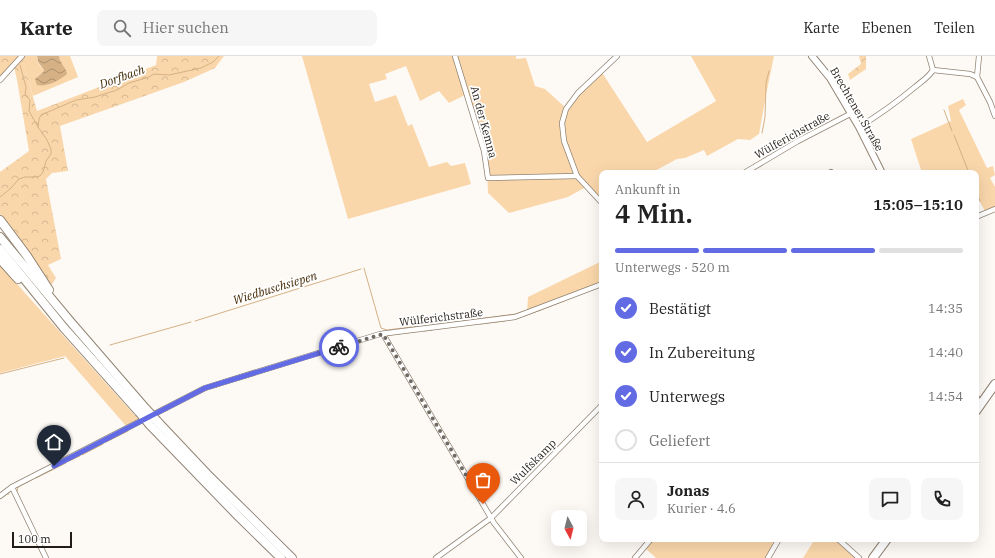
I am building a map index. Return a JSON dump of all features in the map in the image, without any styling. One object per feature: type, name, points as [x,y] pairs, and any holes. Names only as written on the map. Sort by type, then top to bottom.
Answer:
[{"type":"main road","points":[[0,220],[61,306],[69,320]]},
{"type":"main road","points":[[0,237],[143,411]]},
{"type":"main road","points":[[0,249],[64,328]]},
{"type":"main road","points":[[0,258],[28,290],[143,411],[239,517],[282,558]]},
{"type":"main road","points":[[979,403],[995,384]]},
{"type":"main road","points":[[154,423],[292,558]]},
{"type":"main road","points":[[873,558],[885,542]]},
{"type":"street","points":[[0,80],[22,56]]},
{"type":"street","name":"An der Kemna","points":[[454,56],[484,151],[488,178],[577,176]]},
{"type":"street","points":[[599,200],[577,176],[564,141],[562,118],[568,105],[578,93],[617,56]]},
{"type":"street","name":"Brechtener Straße","points":[[812,56],[830,78],[859,127],[880,170]]},
{"type":"street","points":[[929,56],[933,70]]},
{"type":"street","points":[[979,56],[977,77],[990,102],[995,116]]},
{"type":"street","points":[[933,70],[970,74],[977,77]]},
{"type":"street","points":[[859,127],[878,116],[894,104],[926,78],[933,70]]},
{"type":"street","name":"Wülferichstraße","points":[[749,170],[798,141],[850,114]]},
{"type":"street","points":[[979,217],[995,209]]},
{"type":"street","name":"Wülferichstraße","points":[[0,496],[12,487],[205,388],[383,334],[515,317],[599,285]]},
{"type":"street","points":[[383,334],[491,518],[520,558]]},
{"type":"street","name":"Wulfskamp","points":[[436,558],[491,518],[599,408]]},
{"type":"street","points":[[12,487],[46,558]]},
{"type":"street","points":[[635,558],[648,542]]},
{"type":"street","points":[[768,558],[777,542]]},
{"type":"street","points":[[841,542],[859,558]]},
{"type":"green space","points":[[0,56],[21,56],[0,78]]},
{"type":"green space","points":[[21,56],[37,56],[38,62],[44,70],[37,77],[41,85],[52,83],[66,70],[60,62],[59,56],[70,56],[78,77],[33,96]]},
{"type":"green space","points":[[157,56],[224,56],[215,68],[184,82],[60,126],[68,171],[52,173],[46,179],[61,259],[48,265],[56,278],[50,287],[0,214],[0,172],[29,151],[14,67],[22,58],[37,111],[156,65]]},
{"type":"green space","points":[[302,56],[516,56],[516,59],[526,58],[535,86],[545,89],[566,108],[601,71],[647,142],[716,101],[691,56],[774,56],[759,134],[750,140],[738,139],[707,156],[704,150],[685,158],[677,159],[657,170],[599,170],[599,200],[586,187],[568,197],[509,213],[488,193],[488,180],[484,155],[467,94],[449,103],[439,91],[420,101],[406,66],[385,74],[387,79],[369,84],[375,102],[396,95],[408,126],[412,124],[429,167],[447,162],[451,166],[465,163],[471,184],[348,219]]},
{"type":"green space","points":[[859,56],[866,56],[866,69],[850,80],[848,74],[861,64]]},
{"type":"green space","points":[[963,99],[966,105],[959,110],[987,168],[993,166],[995,175],[990,178],[995,187],[995,209],[986,213],[979,200],[979,170],[921,170],[911,139],[951,121],[948,106]]},
{"type":"green space","points":[[599,262],[599,285],[527,313],[528,297]]},
{"type":"green space","points":[[0,264],[139,420],[127,427],[65,356],[0,373]]},
{"type":"green space","points":[[648,542],[777,542],[768,558],[656,558],[644,547]]},
{"type":"green space","points":[[813,542],[841,542],[860,558],[803,558]]},
{"type":"water","points":[[37,56],[59,56],[67,74],[53,83],[37,85],[35,79],[44,70],[38,62]]},
{"type":"waterway","name":"Dorfbach","points":[[38,127],[41,115],[76,100],[95,97],[117,90],[129,83],[154,74],[169,75],[201,68],[213,62],[219,56]]},
{"type":"waterway","points":[[0,197],[19,179],[40,176],[43,172],[46,161],[51,154],[51,149],[47,140],[29,111],[30,100],[25,95],[26,87],[20,65]]},
{"type":"waterway","points":[[762,133],[765,117],[766,83],[769,71]]},
{"type":"waterway","points":[[944,110],[952,131]]},
{"type":"waterway","points":[[954,135],[968,170]]},
{"type":"waterway","name":"Wiedbuschsiepen","points":[[364,268],[381,328],[387,330],[419,326]]},
{"type":"waterway","name":"Wiedbuschsiepen","points":[[195,321],[361,269]]},
{"type":"waterway","name":"Wiedbuschsiepen","points":[[424,326],[516,314],[573,293]]},
{"type":"waterway","points":[[543,309],[564,301]]},
{"type":"waterway","points":[[518,318],[541,310]]},
{"type":"waterway","points":[[480,324],[505,321]]},
{"type":"waterway","name":"Wiedbuschsiepen","points":[[110,345],[191,322]]},
{"type":"waterway","points":[[424,331],[432,330]]},
{"type":"waterway","points":[[390,335],[421,331]]},
{"type":"waterway","name":"Wiedbuschsiepen","points":[[0,374],[64,358]]},
{"type":"waterway","points":[[251,376],[273,369]]},
{"type":"waterway","points":[[222,385],[248,377]]},
{"type":"waterway","points":[[207,390],[220,386]]},
{"type":"waterway","points":[[196,395],[204,391]]},
{"type":"waterway","points":[[161,413],[168,410]]},
{"type":"waterway","points":[[106,442],[128,431]]},
{"type":"waterway","points":[[82,455],[103,444]]},
{"type":"waterway","points":[[69,461],[80,456]]},
{"type":"waterway","points":[[36,478],[66,463]]},
{"type":"waterway","points":[[17,491],[18,487],[33,479]]},
{"type":"waterway","points":[[0,499],[9,494]]},
{"type":"waterway","name":"Wiedbuschsiepen","points":[[632,558],[645,542]]},
{"type":"way so far","points":[[339,347],[383,334],[483,504]]},
{"type":"route","points":[[54,466],[205,388],[339,347]]}]
